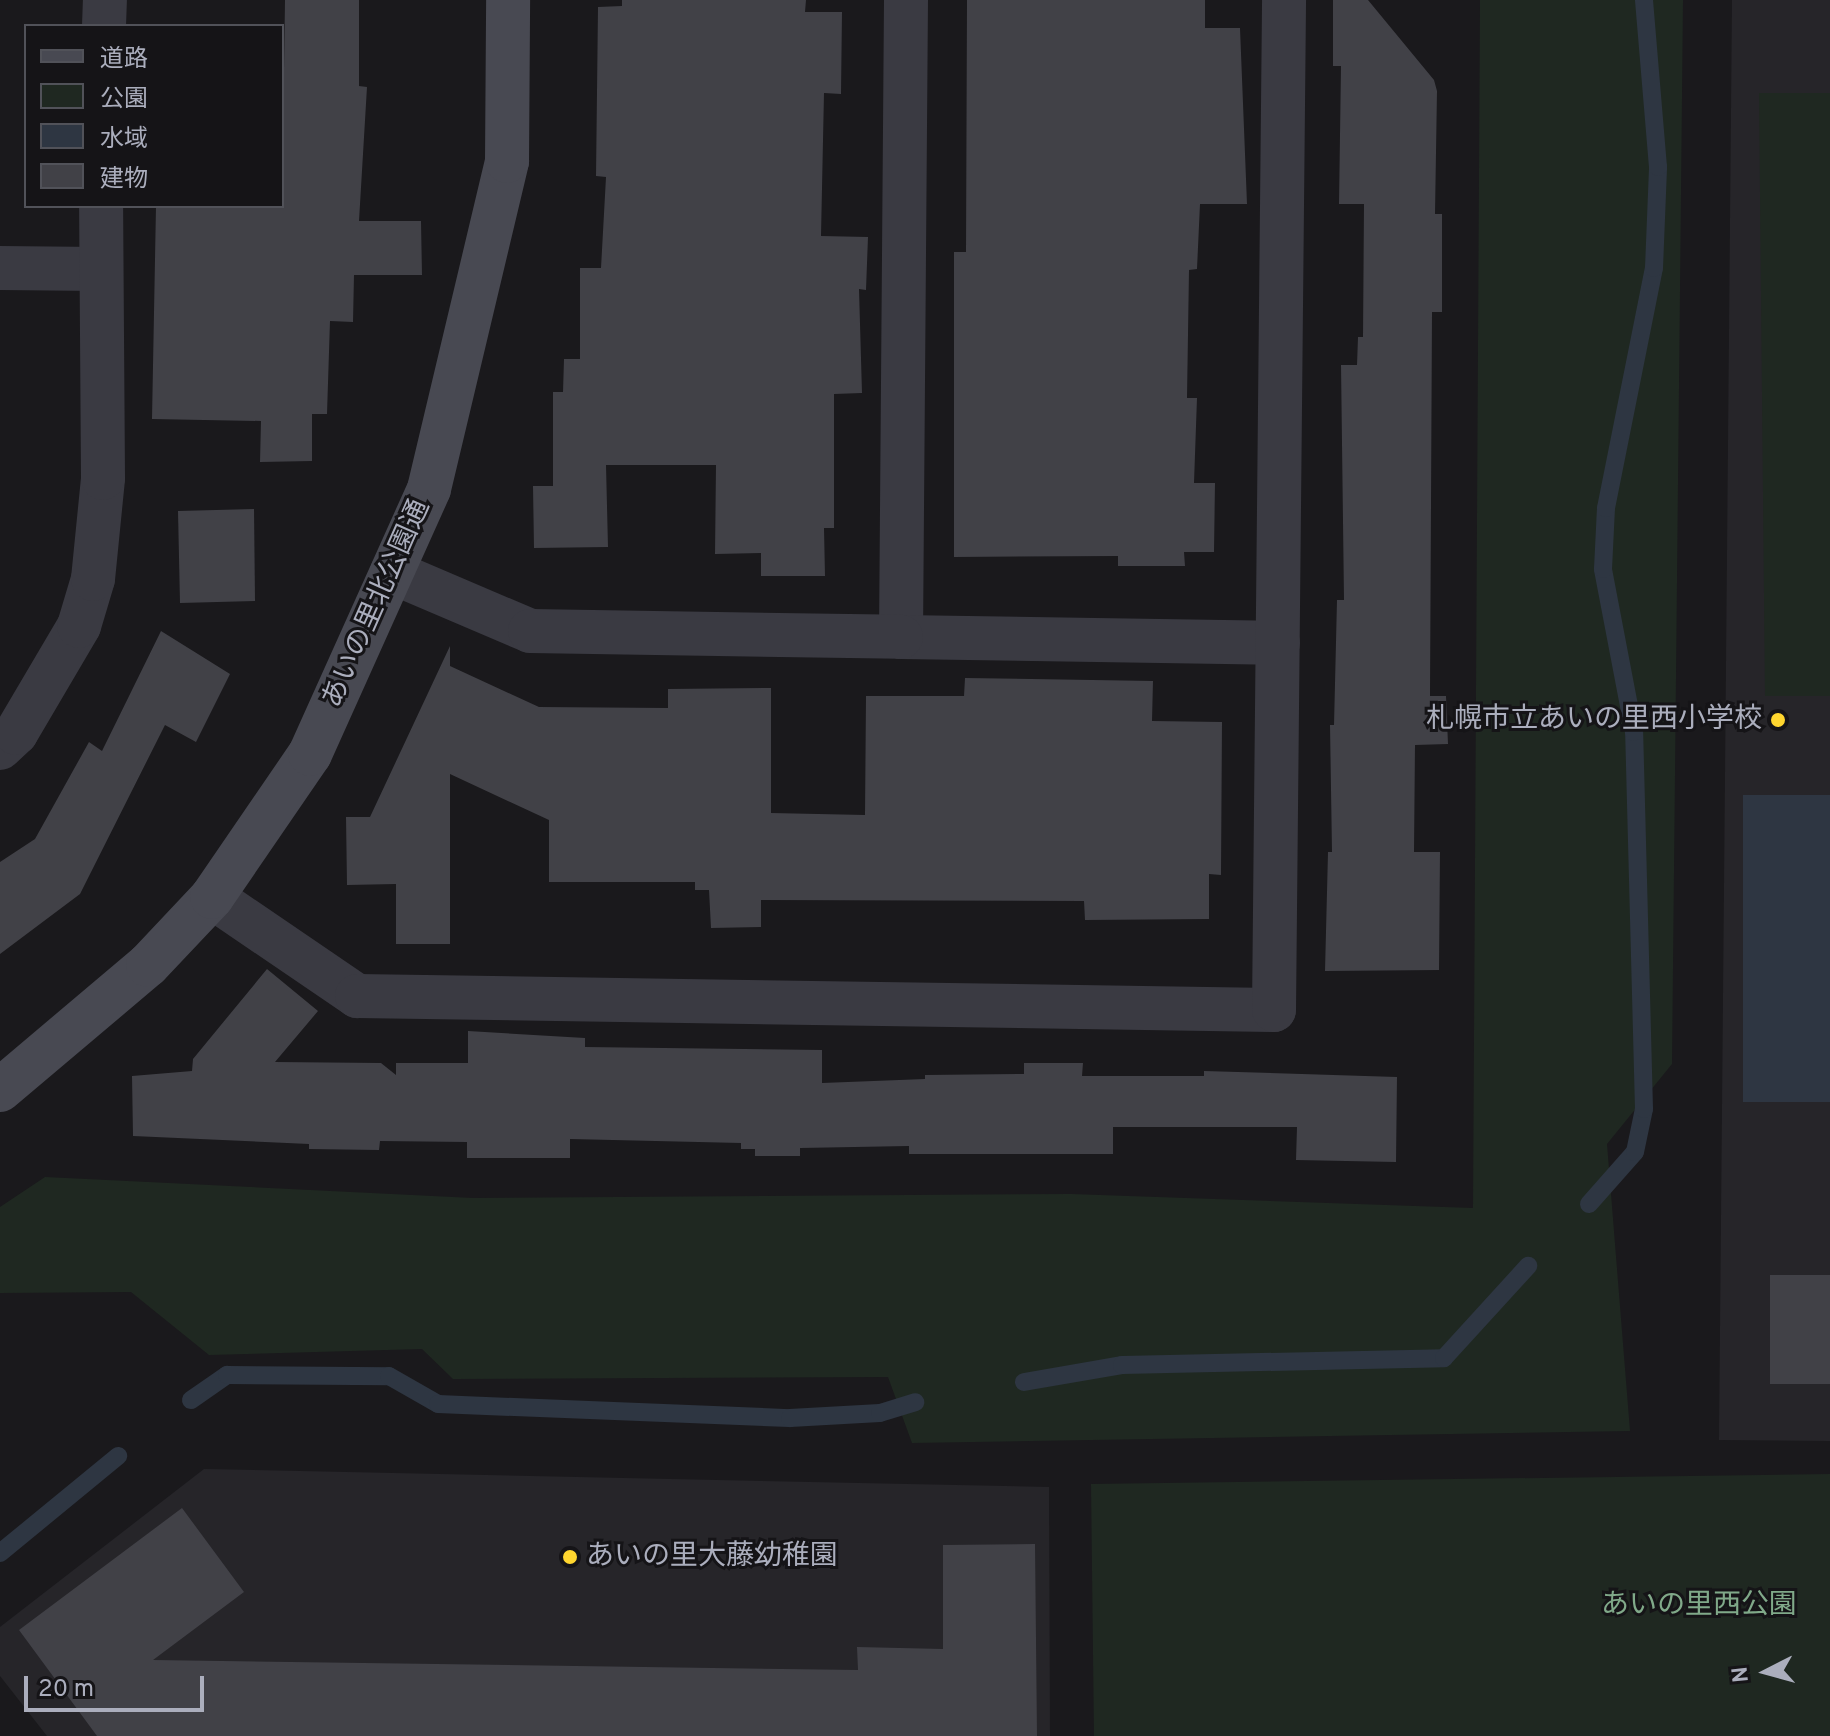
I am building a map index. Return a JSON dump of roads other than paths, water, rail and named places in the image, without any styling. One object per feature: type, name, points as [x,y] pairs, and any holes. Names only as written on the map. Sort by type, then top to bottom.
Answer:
[{"type":"street","points":[[104,24],[105,0]]},
{"type":"street","name":"あいの里北公園通","points":[[0,1090],[148,965],[212,897],[310,754],[429,489],[507,161],[508,0]]},
{"type":"street","points":[[901,637],[906,0]]},
{"type":"street","points":[[212,897],[357,996],[1274,1010],[1284,0]]},
{"type":"street","points":[[0,748],[16,733],[79,626],[93,579],[103,478],[101,208]]},
{"type":"street","points":[[0,268],[100,269]]},
{"type":"street","points":[[392,572],[530,631],[1278,643]]},
{"type":"water","points":[[1743,795],[1830,795],[1830,1102],[1743,1102]]},
{"type":"waterway","points":[[1589,1204],[1635,1152],[1644,1109],[1634,732],[1603,569],[1606,508],[1654,268],[1658,167],[1644,0]]},
{"type":"waterway","points":[[1024,1382],[1122,1365],[1444,1358],[1528,1266]]},
{"type":"waterway","points":[[191,1400],[227,1375],[389,1376],[438,1404],[790,1418],[880,1413],[915,1402]]},
{"type":"waterway","points":[[0,1553],[118,1456]]},
{"type":"place","name":"札幌市立あいの里西小学校","points":[[1778,720]]},
{"type":"place","name":"あいの里大藤幼稚園","points":[[570,1557]]},
{"type":"park label","name":"あいの里西公園","points":[[1699,1606]]}]
